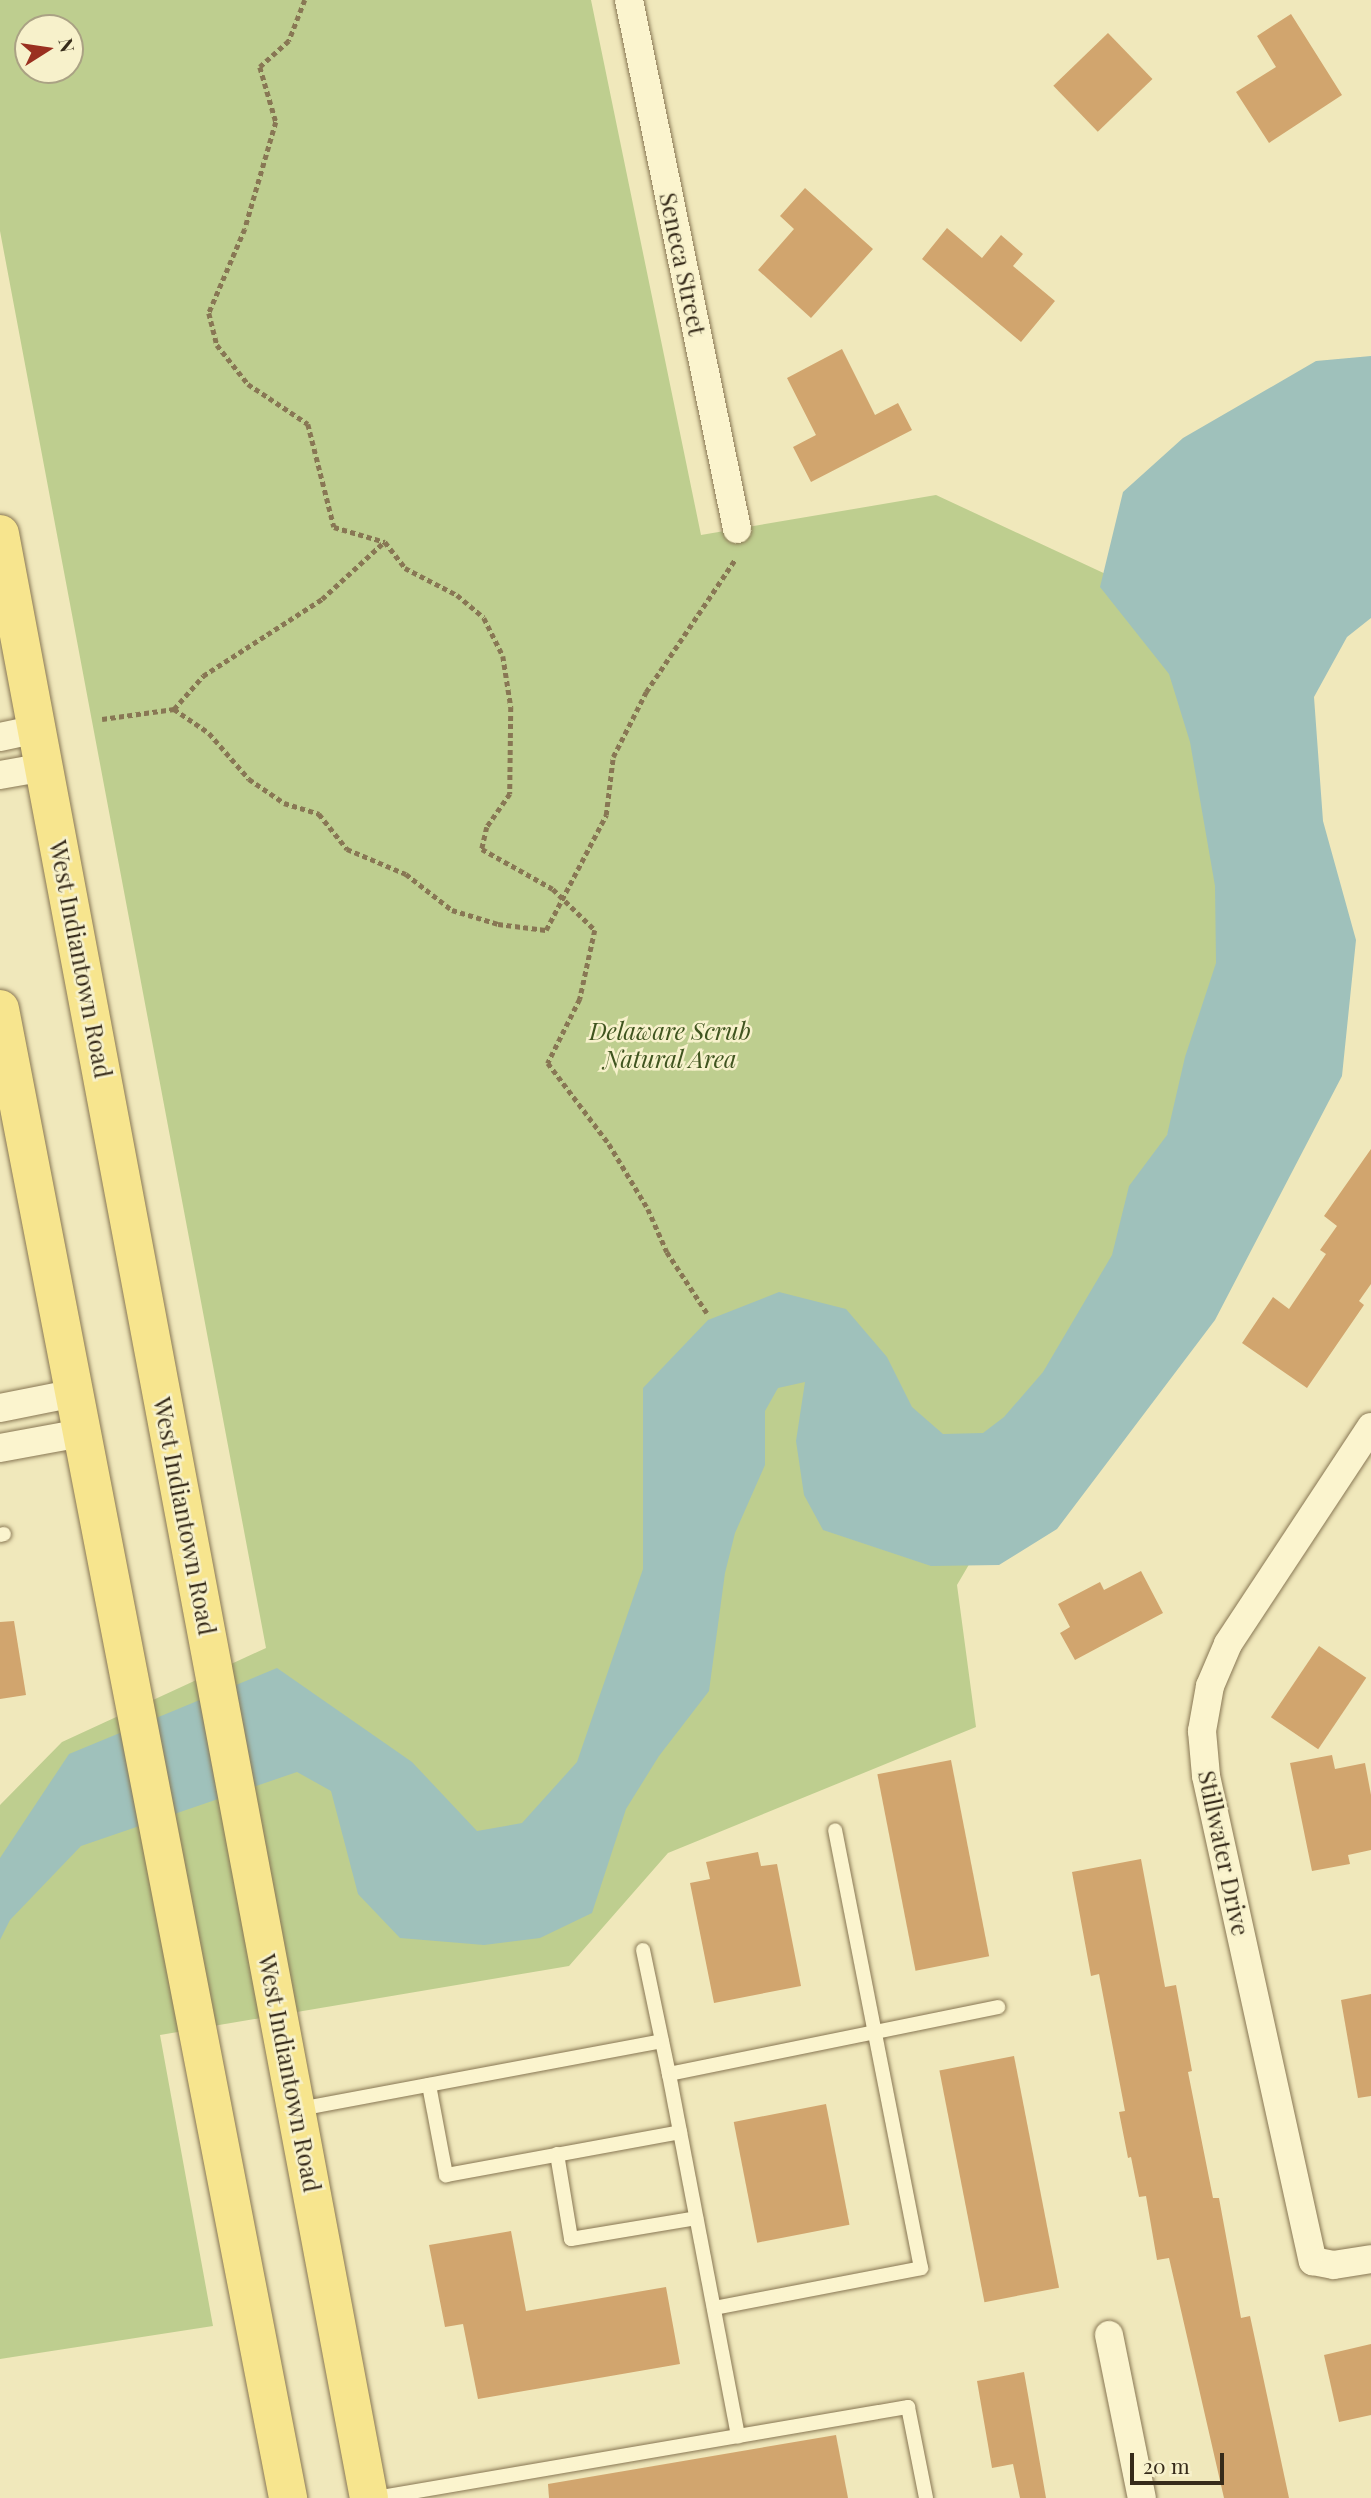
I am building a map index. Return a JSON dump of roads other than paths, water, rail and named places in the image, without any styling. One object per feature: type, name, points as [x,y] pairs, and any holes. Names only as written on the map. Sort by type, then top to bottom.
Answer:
[{"type":"main road","name":"West Indiantown Road","points":[[0,534],[369,2498]]},
{"type":"main road","points":[[0,1009],[288,2498]]},
{"type":"street","name":"Seneca Street","points":[[629,0],[737,529]]},
{"type":"street","points":[[0,737],[38,729]]},
{"type":"street","points":[[0,775],[45,767]]},
{"type":"street","points":[[0,1408],[75,1393]]},
{"type":"street","name":"Stillwater Drive","points":[[1371,1427],[1228,1644],[1210,1686],[1202,1731],[1206,1776],[1313,2261],[1334,2266],[1371,2259]]},
{"type":"street","points":[[0,1448],[82,1433]]},
{"type":"street","points":[[1109,2335],[1142,2498]]},
{"type":"lane","points":[[714,2308],[921,2268],[835,1830]]},
{"type":"lane","points":[[643,1950],[738,2436]]},
{"type":"lane","points":[[668,2074],[998,2007]]},
{"type":"lane","points":[[296,2109],[662,2041]]},
{"type":"lane","points":[[429,2085],[446,2175],[680,2132]]},
{"type":"lane","points":[[557,2154],[571,2239],[696,2218]]},
{"type":"lane","points":[[376,2498],[908,2407],[926,2498]]},
{"type":"water","points":[[1371,356],[1371,618],[1347,637],[1314,697],[1323,821],[1356,940],[1342,1076],[1215,1320],[1057,1529],[999,1565],[931,1566],[823,1530],[804,1495],[796,1441],[805,1382],[778,1388],[765,1411],[765,1465],[735,1533],[725,1573],[709,1691],[659,1756],[626,1809],[592,1913],[540,1938],[484,1945],[400,1938],[358,1894],[331,1791],[297,1772],[81,1846],[10,1920],[0,1940],[0,1858],[69,1754],[277,1668],[412,1762],[477,1831],[522,1823],[577,1762],[643,1569],[643,1388],[708,1320],[779,1292],[846,1309],[887,1357],[912,1407],[943,1434],[983,1433],[1004,1417],[1043,1372],[1112,1255],[1129,1186],[1167,1135],[1185,1057],[1216,963],[1215,886],[1190,742],[1169,674],[1100,587],[1123,492],[1183,438],[1316,361]]},
{"type":"park label","name":"Delaware Scrub Natural Area","points":[[670,1045]]}]
